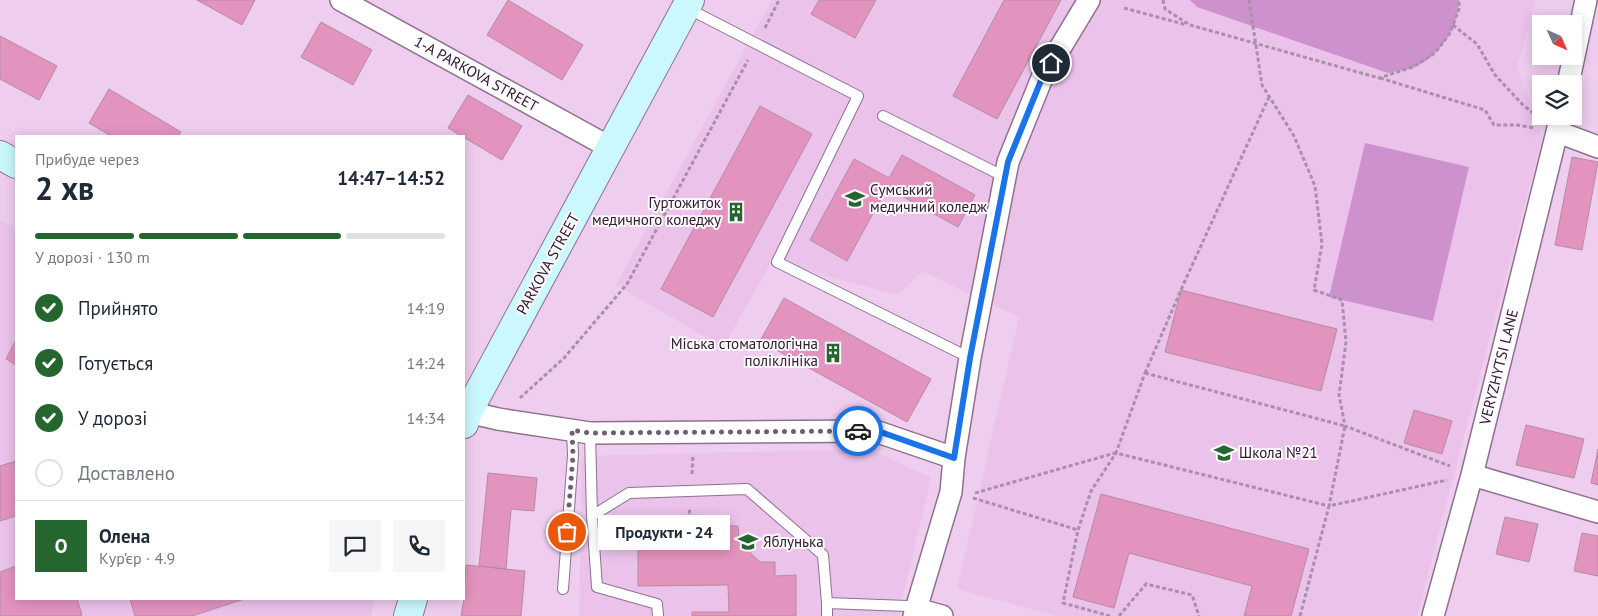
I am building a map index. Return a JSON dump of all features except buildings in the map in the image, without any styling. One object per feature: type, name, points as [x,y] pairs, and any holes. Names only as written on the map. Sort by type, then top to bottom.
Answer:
[{"type":"street","name":"1-A PARKOVA STREET","points":[[341,0],[611,148]]},
{"type":"street","points":[[942,616],[915,612],[958,494],[954,458],[970,358],[1008,162],[1042,78],[1089,0]]},
{"type":"street","points":[[1570,75],[1586,0]]},
{"type":"street","name":"PARKOVA STREET","points":[[465,415],[688,4]]},
{"type":"street","name":"VERYZHYTSI LANE","points":[[1433,616],[1472,475],[1559,125]]},
{"type":"street","points":[[1561,125],[1598,147]]},
{"type":"street","points":[[0,155],[15,163]]},
{"type":"street","points":[[465,415],[581,432],[875,430],[954,458]]},
{"type":"street","points":[[1472,475],[1598,512]]},
{"type":"street","points":[[408,616],[413,600]]},
{"type":"lane","points":[[688,4],[858,96],[777,262],[970,358]]},
{"type":"lane","points":[[882,116],[1005,177]]},
{"type":"lane","points":[[581,432],[592,516],[597,587],[657,604],[658,616]]},
{"type":"lane","points":[[563,590],[573,455],[581,432]]},
{"type":"lane","points":[[592,516],[629,493],[747,489],[822,555],[827,616]]},
{"type":"lane","points":[[827,604],[907,606],[915,612]]},
{"type":"path","points":[[1163,0],[1165,9],[1190,25]]},
{"type":"path","points":[[1249,0],[1262,85],[1294,136],[1315,186],[1322,244],[1314,290],[1342,300],[1346,342],[1339,394],[1345,426],[1330,506],[1300,616]]},
{"type":"path","points":[[1379,78],[1413,67],[1435,54],[1450,33],[1459,9],[1459,0]]},
{"type":"path","points":[[1124,8],[1256,43],[1485,110],[1494,125],[1532,125]]},
{"type":"path","points":[[1453,25],[1477,44],[1495,75],[1523,105],[1532,110]]},
{"type":"path","points":[[498,419],[564,358],[627,284],[739,76]]},
{"type":"path","points":[[1110,616],[1064,603],[1078,530],[1090,491],[1116,453],[1145,373],[1269,96]]},
{"type":"path","points":[[1145,373],[1345,426],[1472,475]]},
{"type":"path","points":[[958,494],[1116,453],[1330,506],[1472,475]]},
{"type":"path","points":[[958,494],[1078,530]]},
{"type":"path","points":[[1119,616],[1146,584],[1192,595],[1199,616]]},
{"type":"shaded area","name":"Школа №21","points":[[772,0],[1536,0],[1517,66],[1532,109],[1532,125],[1537,125],[1542,138],[1417,616],[1057,616],[957,589],[1019,317],[922,271],[898,295],[772,261],[723,347],[616,285]]},
{"type":"shaded area","points":[[1190,0],[1459,0],[1458,10],[1451,31],[1438,50],[1421,64],[1388,73],[1197,7]]},
{"type":"shaded area","points":[[1365,143],[1469,167],[1433,321],[1329,297]]},
{"type":"shaded area","points":[[0,220],[15,228],[15,600],[375,600],[371,616],[0,616]]},
{"type":"shaded area","name":"Яблунька","points":[[870,449],[931,478],[898,616],[579,616],[582,456]]},
{"type":"way so far","points":[[567,532],[573,455],[572,430],[590,433],[858,431]]},
{"type":"place","name":"Сумський медичний коледж","points":[[855,199]]},
{"type":"place","name":"Гуртожиток медичного коледжу","points":[[736,212]]},
{"type":"place","name":"Міська стоматологічна поліклініка","points":[[833,353]]},
{"type":"place","name":"Школа №21","points":[[1224,453]]},
{"type":"place","name":"Продукти - 24","points":[[567,532]]},
{"type":"place","name":"Яблунька","points":[[748,542]]},
{"type":"route","points":[[858,431],[875,430],[954,458],[970,358],[1008,162],[1042,78],[1051,63]]}]
